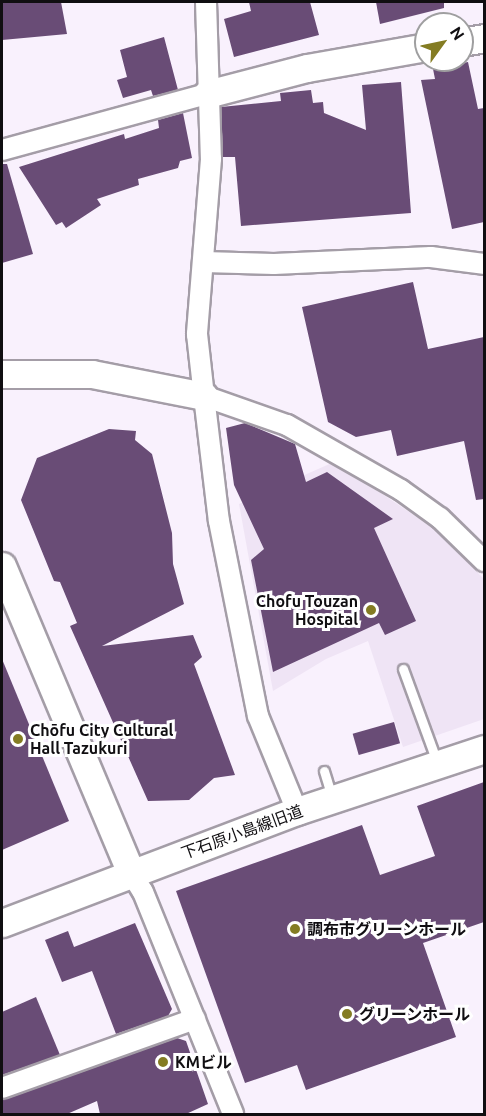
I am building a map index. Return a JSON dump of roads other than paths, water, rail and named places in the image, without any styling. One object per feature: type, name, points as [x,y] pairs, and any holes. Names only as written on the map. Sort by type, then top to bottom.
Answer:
[{"type":"street","points":[[206,2],[207,94],[211,159],[197,334],[219,521],[258,716],[297,811]]},
{"type":"street","points":[[2,150],[307,68],[414,49]]},
{"type":"street","points":[[204,262],[274,264],[430,257],[484,264]]},
{"type":"street","points":[[2,374],[92,374],[204,396],[287,425],[401,490],[440,518],[484,561]]},
{"type":"street","points":[[2,566],[195,1019],[228,1113]]},
{"type":"street","name":"下石原小島線旧道","points":[[2,923],[297,811],[484,749]]},
{"type":"street","points":[[2,1088],[195,1019]]},
{"type":"lane","points":[[403,669],[438,765]]},
{"type":"lane","points":[[324,771],[333,799]]},
{"type":"place","name":"Chofu Touzan Hospital","points":[[371,610]]},
{"type":"place","name":"Chōfu City Cultural Hall Tazukuri","points":[[18,739]]},
{"type":"place","name":"調布市グリーンホール","points":[[295,929]]},
{"type":"place","name":"グリーンホール","points":[[347,1014]]},
{"type":"place","name":"KMビル","points":[[163,1062]]}]
